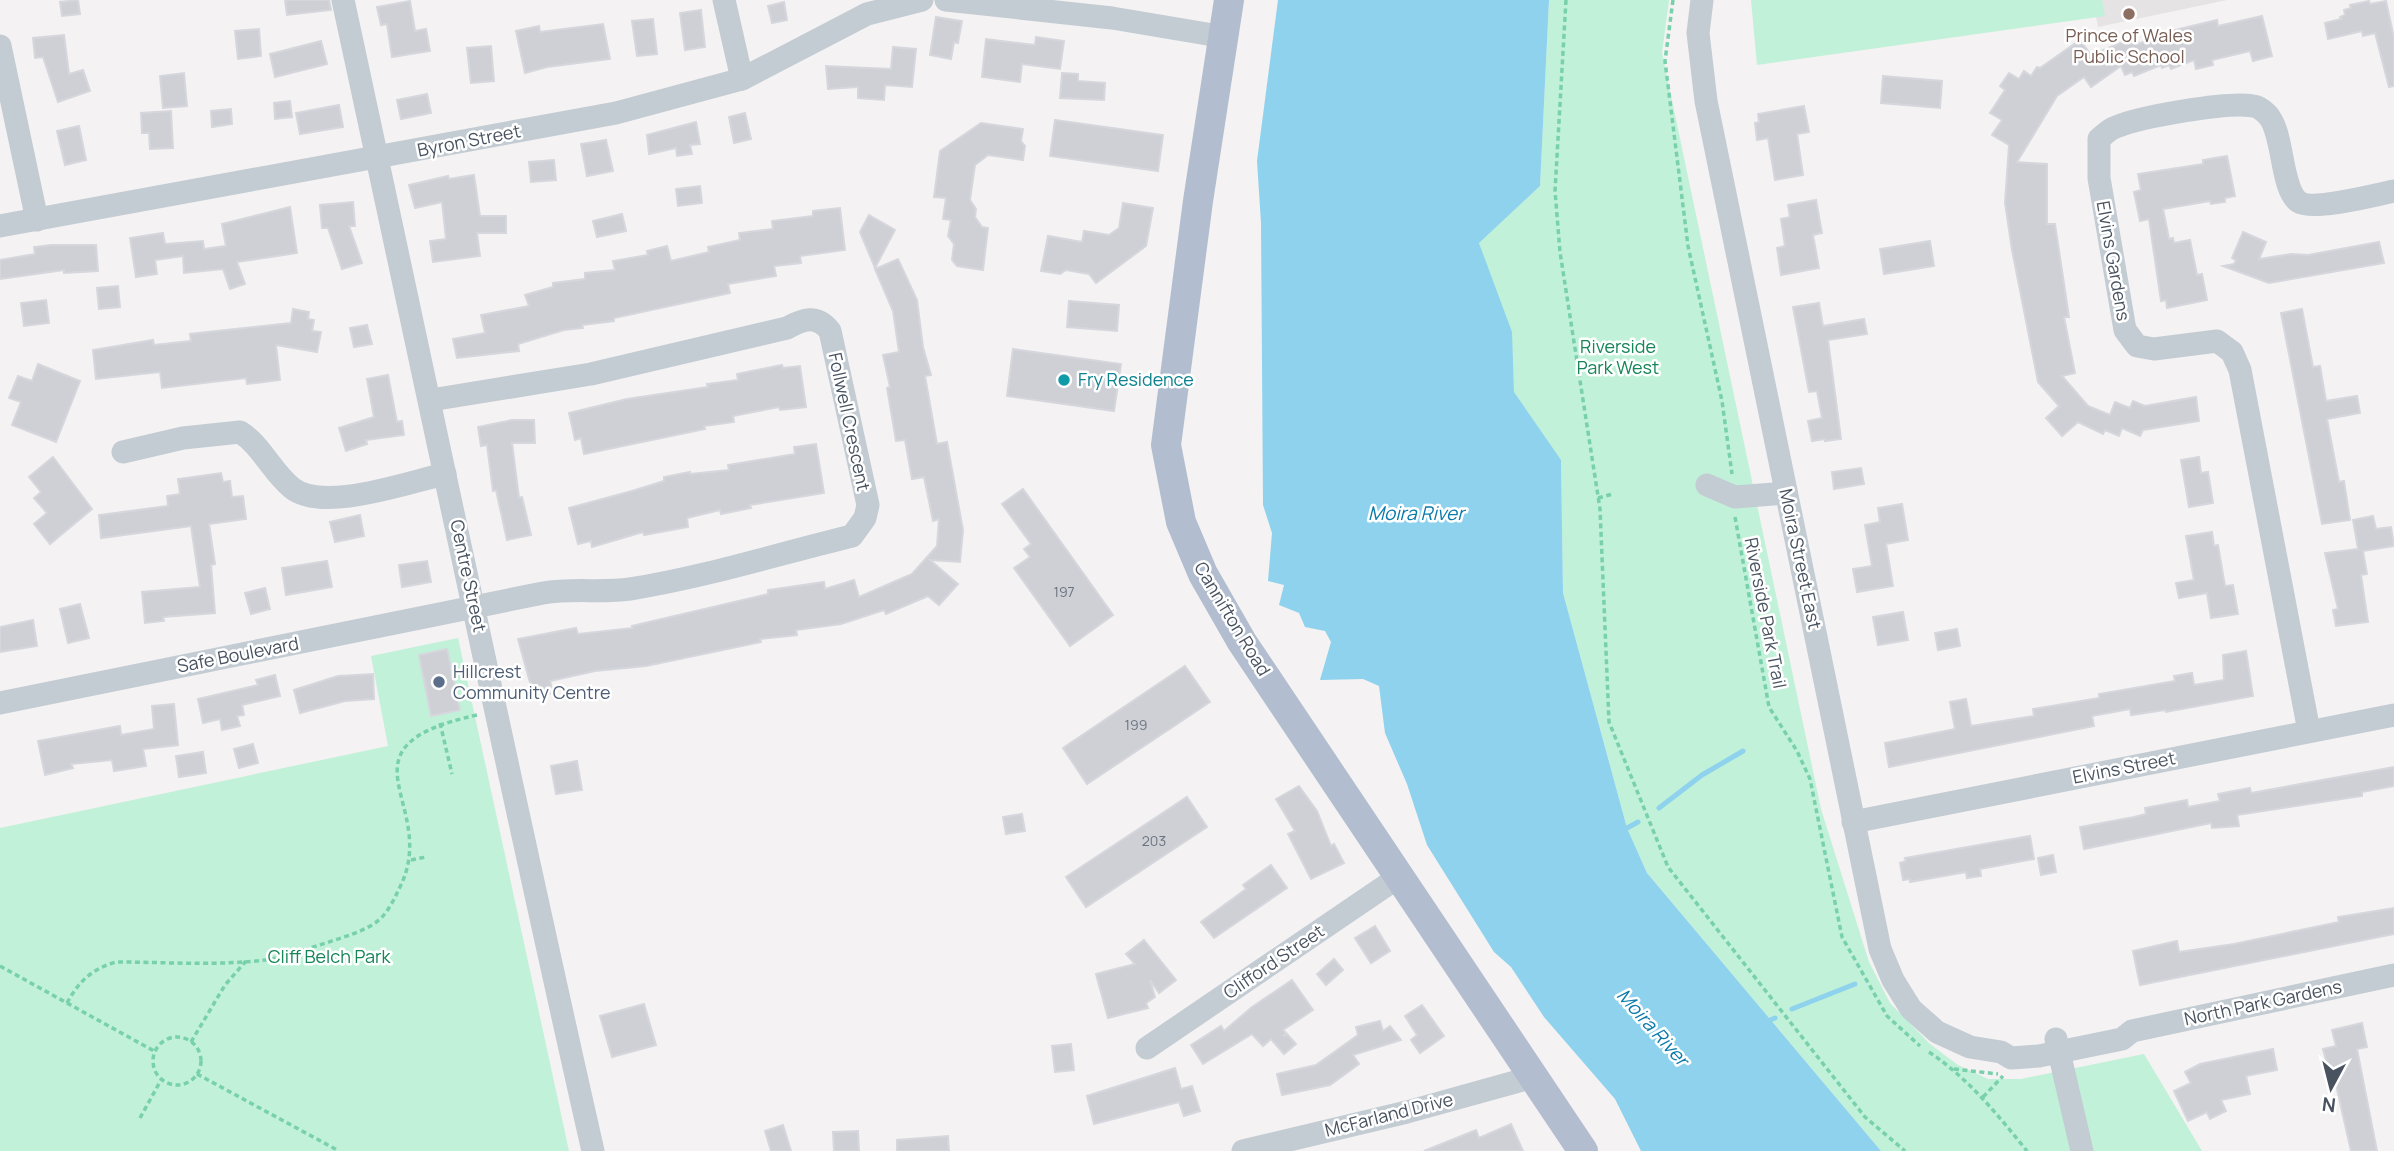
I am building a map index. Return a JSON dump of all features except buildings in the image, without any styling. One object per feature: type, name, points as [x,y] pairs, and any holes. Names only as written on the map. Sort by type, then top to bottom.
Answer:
[{"type":"main road","name":"Cannifton Road","points":[[1229,0],[1198,201],[1167,445],[1181,522],[1203,574],[1242,642],[1583,1151]]},
{"type":"street","name":"Centre Street","points":[[343,0],[432,400],[445,474],[531,876],[593,1151]]},
{"type":"street","points":[[724,0],[741,79]]},
{"type":"street","name":"Byron Street","points":[[0,226],[377,159],[616,113],[741,79],[867,14],[922,0]]},
{"type":"street","points":[[946,0],[1112,18],[1225,37]]},
{"type":"street","name":"Moira Street East","points":[[1702,0],[1698,33],[1701,69],[1880,949],[1893,980],[1911,1009],[1937,1032],[1970,1047],[2001,1052],[2010,1045],[2057,1045]]},
{"type":"street","points":[[0,46],[37,220]]},
{"type":"street","name":"Elvins Gardens","points":[[2309,731],[2239,370],[2232,352],[2217,341],[2154,349],[2137,345],[2125,330],[2099,178],[2099,139],[2112,128],[2131,121],[2228,106],[2255,106],[2269,117],[2277,135],[2292,195],[2301,204],[2316,205],[2394,191]]},
{"type":"street","name":"Follwell Crescent","points":[[432,400],[591,374],[787,328],[802,320],[816,320],[823,322],[830,331],[865,493],[865,518],[852,536],[630,589],[567,589],[475,607]]},
{"type":"street","points":[[123,452],[183,438],[240,432],[261,450],[292,488],[306,495],[332,499],[445,474]]},
{"type":"street","points":[[1707,485],[1735,497],[1786,493]]},
{"type":"street","name":"Safe Boulevard","points":[[0,703],[475,607]]},
{"type":"street","name":"Elvins Street","points":[[1853,822],[2394,715]]},
{"type":"street","name":"Clifford Street","points":[[1147,1048],[1400,876]]},
{"type":"street","name":"North Park Gardens","points":[[2057,1045],[2119,1026],[2132,1031],[2394,975]]},
{"type":"street","points":[[2057,1045],[2082,1151]]},
{"type":"street","name":"McFarland Drive","points":[[1243,1151],[1407,1112],[1533,1077]]},
{"type":"path","points":[[1566,0],[1555,191],[1560,252],[1598,498],[1609,722],[1668,867],[1865,1117],[1905,1151]]},
{"type":"path","name":"Riverside Park Trail","points":[[1673,0],[1665,61],[1688,246],[1723,401],[1735,497],[1735,528],[1769,707],[1797,751],[1810,779],[1842,937],[1887,1016],[1912,1041],[1954,1069],[1983,1097],[2027,1151]]},
{"type":"path","points":[[1598,498],[1613,494]]},
{"type":"path","points":[[67,1003],[86,976],[100,967],[116,962],[246,961],[280,957],[359,932],[375,923],[388,909],[411,860],[398,773],[400,753],[416,735],[440,723],[477,715]]},
{"type":"path","points":[[440,723],[452,774]]},
{"type":"path","points":[[411,860],[426,857]]},
{"type":"path","points":[[191,1042],[225,985],[246,961]]},
{"type":"path","points":[[0,966],[154,1051]]},
{"type":"path","points":[[174,1037],[191,1042],[201,1056],[198,1074],[185,1084],[169,1084],[161,1080],[153,1067],[154,1051],[159,1044],[174,1037]]},
{"type":"path","points":[[198,1074],[339,1151]]},
{"type":"path","points":[[1983,1097],[2005,1074]]},
{"type":"path","points":[[140,1118],[161,1080]]},
{"type":"shaded area","name":"Prince of Wales Public School","points":[[2093,0],[2227,0],[2098,27]]},
{"type":"green space","name":"Riverside Park West","points":[[1549,0],[1669,0],[1662,53],[1821,809],[1869,962],[1890,1003],[1930,1044],[1958,1065],[1988,1079],[2021,1079],[2144,1054],[2202,1151],[1881,1151],[1647,873],[1627,828],[1563,593],[1561,461],[1514,392],[1513,371],[1479,242],[1540,186]]},
{"type":"green space","points":[[1751,0],[2102,0],[2105,16],[1757,65]]},
{"type":"green space","name":"Cliff Belch Park","points":[[458,638],[569,1151],[0,1151],[0,828],[388,746],[371,656]]},
{"type":"water","name":"Moira River","points":[[1278,0],[1549,0],[1540,186],[1479,243],[1512,332],[1514,392],[1561,460],[1563,593],[1627,828],[1647,873],[1881,1151],[1641,1151],[1615,1099],[1544,1017],[1511,967],[1494,952],[1427,845],[1407,784],[1385,733],[1379,686],[1363,679],[1320,680],[1331,642],[1325,631],[1305,627],[1299,613],[1279,605],[1284,585],[1268,581],[1272,533],[1263,505],[1261,223],[1257,161]]},
{"type":"waterway","points":[[1659,808],[1702,775],[1743,751]]},
{"type":"waterway","points":[[1627,828],[1638,822]]},
{"type":"waterway","points":[[1792,1009],[1855,984]]},
{"type":"waterway","points":[[1770,1020],[1775,1018]]},
{"type":"place","name":"Prince of Wales Public School","points":[[2129,14]]},
{"type":"place","name":"Fry Residence","points":[[1064,380]]},
{"type":"place","name":"Hillcrest Community Centre","points":[[439,682]]}]
